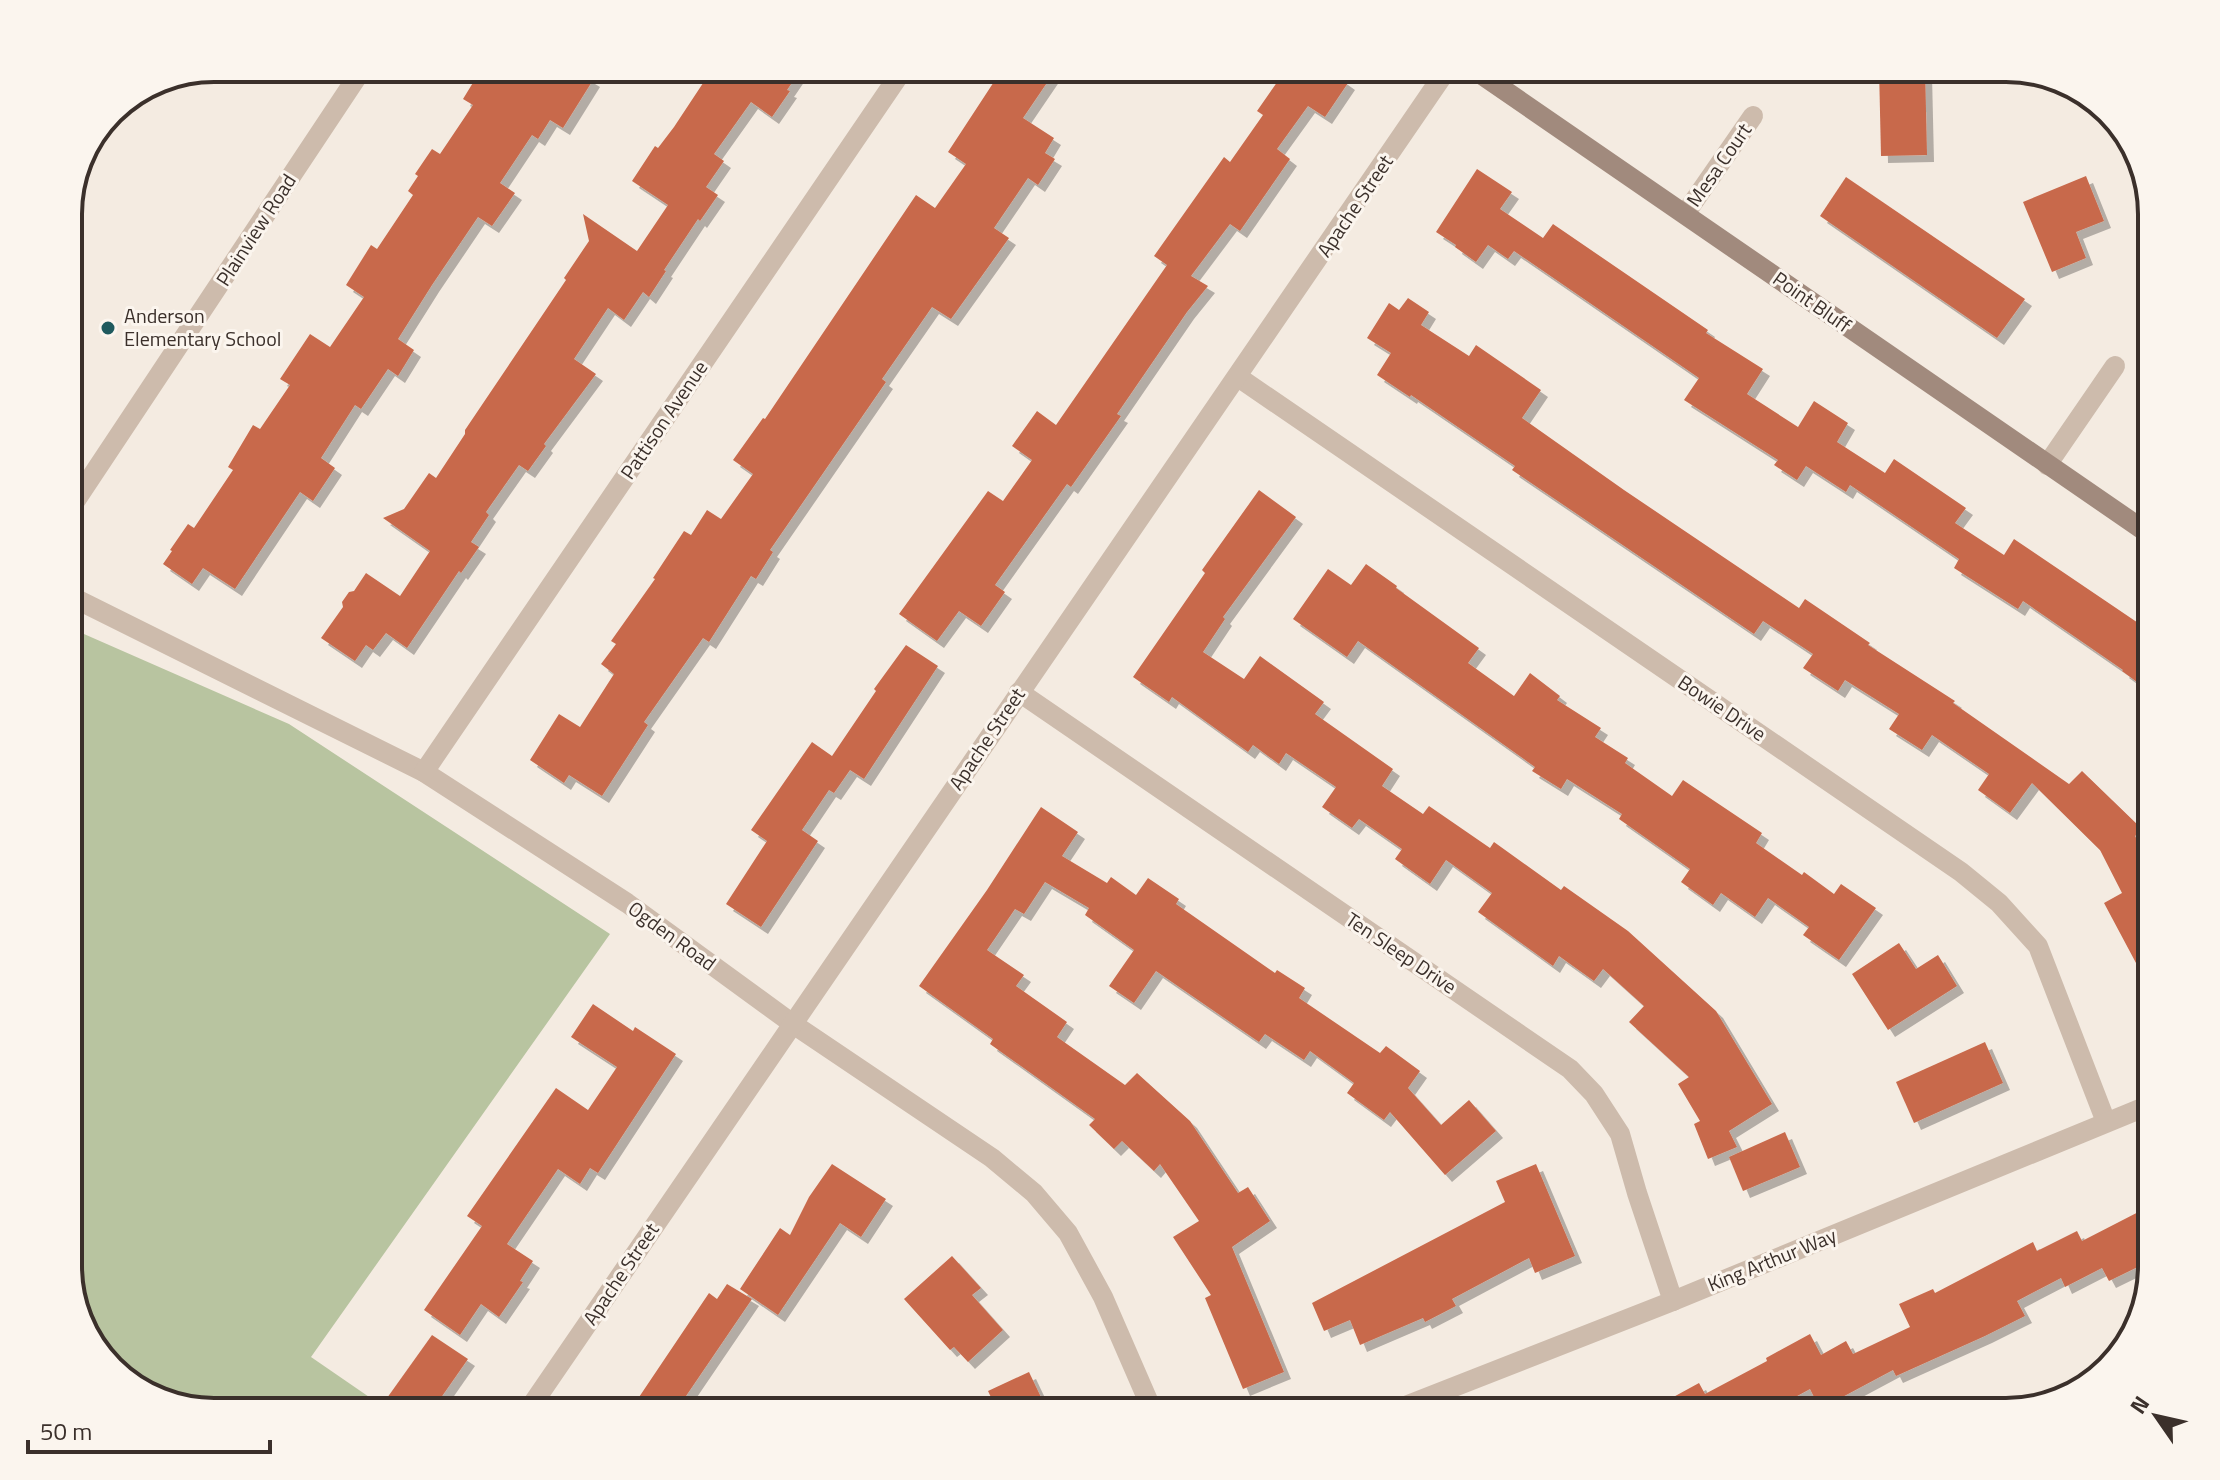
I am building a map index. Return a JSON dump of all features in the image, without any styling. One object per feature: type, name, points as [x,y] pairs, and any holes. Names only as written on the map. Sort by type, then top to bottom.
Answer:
[{"type":"street","name":"Plainview Road","points":[[82,491],[354,82]]},
{"type":"street","name":"Pattison Avenue","points":[[424,772],[894,82]]},
{"type":"street","name":"Apache Street","points":[[537,1398],[1438,82]]},
{"type":"street","name":"Point Bluff","points":[[1492,82],[2138,527]]},
{"type":"street","name":"Mesa Court","points":[[1685,214],[1753,116]]},
{"type":"street","points":[[2047,465],[2115,366]]},
{"type":"street","name":"Bowie Drive","points":[[1238,377],[1948,863],[1999,903],[2038,946],[2106,1122]]},
{"type":"street","name":"Ogden Road","points":[[82,602],[424,772],[627,903],[793,1024],[992,1158],[1034,1193],[1068,1233],[1103,1297],[1147,1398]]},
{"type":"street","name":"Ten Sleep Drive","points":[[1019,692],[1570,1069],[1594,1094],[1620,1134],[1673,1301]]},
{"type":"street","name":"King Arthur Way","points":[[1426,1398],[1673,1301],[2138,1109]]},
{"type":"green space","points":[[82,633],[289,724],[610,934],[311,1357],[371,1398],[214,1398],[171,1391],[140,1376],[115,1353],[100,1332],[86,1300],[82,1275]]},
{"type":"building","points":[[473,82],[592,82],[563,128],[550,120],[538,139],[532,135],[500,183],[515,193],[492,226],[478,217],[432,285],[398,339],[414,350],[398,376],[388,369],[361,409],[355,405],[321,458],[335,468],[313,501],[300,492],[235,589],[203,568],[192,584],[163,564],[170,550],[188,524],[194,528],[233,470],[228,467],[253,425],[260,429],[290,385],[280,379],[310,334],[330,347],[364,297],[346,285],[371,245],[377,249],[413,195],[408,191],[418,176],[415,174],[432,149],[440,154],[473,105],[463,99]]},
{"type":"building","points":[[704,82],[792,82],[787,90],[790,91],[772,117],[751,102],[714,154],[724,161],[706,187],[718,195],[700,221],[698,219],[649,297],[643,292],[624,320],[608,308],[574,359],[596,374],[528,471],[519,465],[486,512],[489,515],[471,542],[479,547],[407,648],[386,633],[373,650],[366,645],[355,661],[321,638],[343,607],[342,602],[366,573],[400,596],[430,551],[383,518],[404,509],[429,473],[436,478],[465,434],[589,241],[583,214],[637,251],[668,205],[632,181],[655,146],[658,148]]},
{"type":"building","points":[[994,82],[1047,82],[1023,118],[1054,138],[1045,153],[1055,159],[1038,185],[1028,178],[994,228],[1009,238],[951,319],[932,307],[882,379],[886,382],[770,550],[773,552],[756,579],[751,576],[709,642],[703,638],[644,722],[648,725],[602,796],[569,775],[564,783],[530,760],[559,714],[580,727],[614,674],[601,664],[616,644],[611,641],[684,531],[691,535],[707,510],[721,519],[753,474],[733,460],[765,419],[916,195],[935,208],[966,164],[948,152]]},
{"type":"building","points":[[1277,82],[1348,83],[1325,117],[1308,106],[1277,149],[1290,159],[1240,231],[1230,224],[1191,276],[1208,286],[1117,414],[1121,416],[1071,487],[1067,484],[995,585],[1005,592],[981,626],[959,611],[937,641],[899,614],[988,491],[1003,501],[1032,460],[1012,446],[1037,411],[1056,425],[1167,265],[1154,256],[1224,157],[1230,162],[1263,115],[1257,111]]},
{"type":"building","points":[[1879,82],[1925,82],[1927,155],[1881,156]]},
{"type":"building","points":[[1477,169],[1512,192],[1500,209],[1543,238],[1553,224],[1708,330],[1706,333],[1763,369],[1747,394],[1798,427],[1814,401],[1848,423],[1837,442],[1885,473],[1894,459],[1966,508],[1955,523],[2004,555],[2014,539],[2138,623],[2138,683],[2023,601],[2018,609],[1954,568],[1959,559],[1850,485],[1846,492],[1806,466],[1797,480],[1774,465],[1778,460],[1684,400],[1699,378],[1514,251],[1508,259],[1488,245],[1476,262],[1436,232]]},
{"type":"building","points":[[2086,176],[2104,221],[2076,232],[2086,258],[2052,272],[2023,202]]},
{"type":"building","points":[[1846,177],[2025,299],[1997,338],[1820,216]]},
{"type":"building","points":[[1408,298],[1429,312],[1421,325],[1469,356],[1476,345],[1541,390],[1522,418],[1624,490],[1799,608],[1805,599],[1870,643],[1868,645],[1955,701],[1953,703],[2069,784],[2082,771],[2138,825],[2135,836],[2138,842],[2138,967],[2104,903],[2122,893],[2100,850],[2032,783],[2010,813],[1978,790],[1989,774],[1932,735],[1922,750],[1889,729],[1899,714],[1845,680],[1838,691],[1803,668],[1813,654],[1763,621],[1754,634],[1512,470],[1515,466],[1377,375],[1391,353],[1367,338],[1389,303],[1399,310]]},
{"type":"building","points":[[1259,490],[1296,517],[1223,617],[1225,619],[1203,652],[1244,679],[1260,656],[1324,702],[1315,714],[1393,769],[1382,786],[1423,814],[1429,806],[1490,848],[1494,842],[1561,890],[1564,886],[1628,931],[1716,1011],[1772,1104],[1729,1131],[1737,1147],[1708,1159],[1694,1124],[1700,1121],[1678,1084],[1689,1077],[1629,1022],[1644,1006],[1603,969],[1594,981],[1559,956],[1553,966],[1478,912],[1492,893],[1446,860],[1430,884],[1395,859],[1402,849],[1359,819],[1352,828],[1322,807],[1336,787],[1286,753],[1279,764],[1253,745],[1248,752],[1172,697],[1169,702],[1133,677],[1205,573],[1202,570]]},
{"type":"building","points":[[1366,564],[1479,648],[1468,663],[1514,696],[1530,673],[1560,696],[1557,700],[1601,728],[1595,737],[1628,758],[1625,763],[1672,796],[1683,780],[1762,833],[1756,843],[1802,875],[1804,872],[1834,894],[1841,884],[1876,908],[1839,960],[1803,935],[1809,927],[1768,898],[1755,917],[1721,893],[1713,905],[1681,882],[1690,869],[1619,819],[1622,814],[1567,779],[1561,789],[1532,771],[1535,767],[1358,641],[1347,657],[1293,619],[1328,569],[1351,585]]},
{"type":"building","points":[[906,645],[938,666],[864,779],[850,770],[834,793],[829,790],[802,830],[818,841],[761,927],[726,904],[767,841],[751,830],[812,742],[832,756]]},
{"type":"building","points":[[1041,807],[1078,832],[1062,856],[1107,883],[1111,877],[1136,895],[1148,878],[1179,899],[1176,904],[1275,973],[1277,970],[1305,988],[1299,998],[1380,1053],[1386,1046],[1420,1071],[1408,1088],[1441,1125],[1469,1100],[1496,1131],[1445,1175],[1390,1112],[1384,1120],[1347,1093],[1354,1083],[1310,1051],[1304,1060],[1265,1034],[1259,1042],[1156,971],[1134,1003],[1109,986],[1134,950],[1085,915],[1089,908],[1045,882],[1024,914],[1015,909],[987,950],[1024,975],[1016,986],[1067,1022],[1057,1037],[1125,1085],[1137,1073],[1190,1121],[1238,1193],[1248,1187],[1270,1221],[1232,1247],[1284,1372],[1243,1389],[1205,1298],[1211,1295],[1173,1237],[1199,1221],[1160,1164],[1154,1171],[1122,1141],[1114,1149],[1089,1125],[1095,1119],[990,1044],[993,1039],[919,986]]},
{"type":"building","points":[[1899,943],[1916,969],[1938,955],[1957,986],[1888,1030],[1852,974]]},
{"type":"building","points":[[593,1004],[633,1031],[635,1027],[676,1054],[598,1173],[590,1168],[580,1184],[558,1169],[507,1244],[533,1261],[520,1281],[523,1282],[499,1317],[481,1304],[460,1335],[424,1310],[482,1226],[467,1216],[556,1088],[588,1110],[617,1067],[571,1037]]},
{"type":"building","points":[[1985,1042],[2003,1083],[1914,1123],[1896,1082]]},
{"type":"building","points":[[1785,1132],[1800,1167],[1743,1191],[1729,1157]]},
{"type":"building","points":[[832,1164],[886,1199],[861,1237],[840,1223],[778,1315],[740,1289],[780,1228],[790,1235],[809,1197]]},
{"type":"building","points":[[1536,1164],[1575,1256],[1535,1273],[1529,1258],[1452,1299],[1456,1306],[1425,1322],[1423,1318],[1360,1345],[1350,1320],[1324,1331],[1312,1303],[1505,1202],[1496,1181]]},
{"type":"building","points":[[2138,1212],[2138,1267],[2109,1281],[2102,1268],[2065,1287],[2061,1278],[2017,1301],[2025,1316],[1896,1376],[1893,1370],[1841,1398],[1814,1398],[1810,1389],[1794,1398],[1672,1398],[1699,1383],[1705,1394],[1810,1334],[1821,1355],[1846,1341],[1853,1354],[1910,1327],[1899,1304],[1933,1289],[1935,1293],[2033,1242],[2037,1251],[2077,1231],[2082,1241]]},
{"type":"building","points":[[952,1256],[981,1288],[972,1295],[1003,1330],[968,1362],[954,1347],[950,1350],[904,1299]]},
{"type":"building","points":[[727,1284],[752,1299],[686,1396],[689,1398],[638,1398],[709,1293],[717,1299]]},
{"type":"building","points":[[432,1335],[468,1359],[441,1398],[387,1398]]},
{"type":"building","points":[[1029,1372],[1041,1398],[991,1398],[988,1391]]},
{"type":"place","name":"Anderson Elementary School","points":[[108,328]]}]
